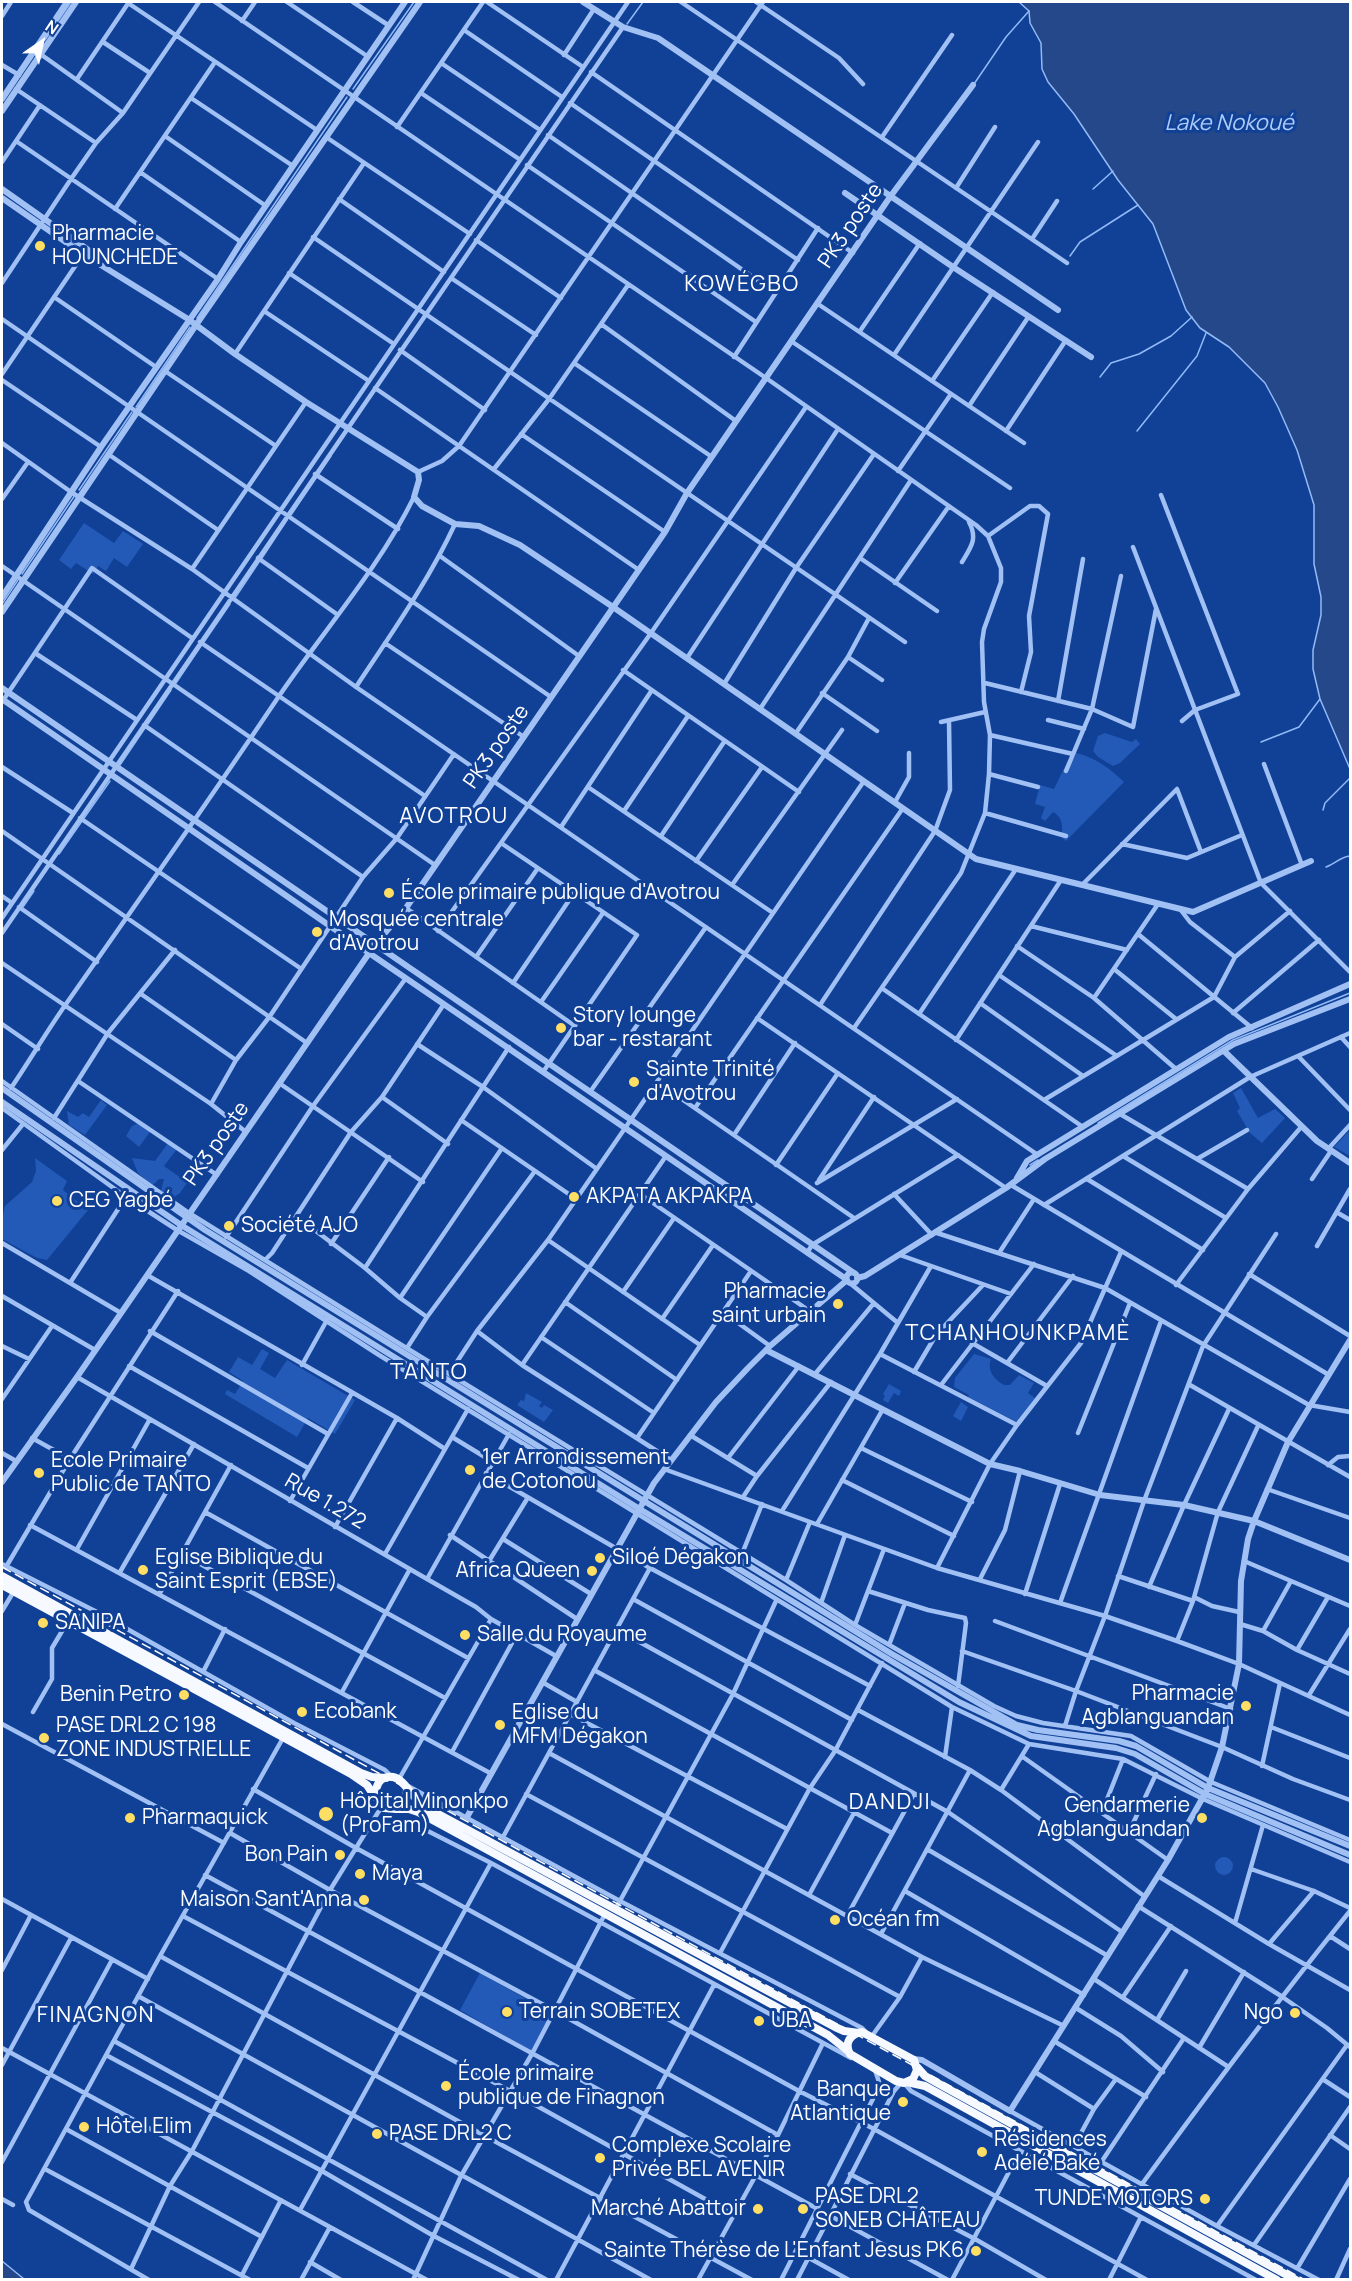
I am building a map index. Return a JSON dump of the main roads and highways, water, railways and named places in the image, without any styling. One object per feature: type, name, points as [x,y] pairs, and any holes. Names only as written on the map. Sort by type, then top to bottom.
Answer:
[{"type":"highway","points":[[2,1576],[363,1782],[382,1806],[418,1812],[835,2038],[856,2058],[875,2070],[904,2083],[925,2086],[1257,2263],[1296,2280]]},
{"type":"highway","points":[[2,1585],[286,1736],[361,1773],[398,1782],[420,1803],[615,1910],[835,2027],[865,2034],[915,2063],[930,2079],[1257,2263],[1277,2280]]},
{"type":"highway","points":[[376,1798],[377,1786],[398,1782]]},
{"type":"highway","points":[[394,1809],[405,1803],[398,1782]]},
{"type":"highway","points":[[848,2051],[849,2039],[865,2034]]},
{"type":"highway","points":[[904,2083],[915,2077],[915,2063]]},
{"type":"water","name":"Lake Nokoué","points":[[1019,2],[1350,2],[1350,769],[1320,699],[1313,669],[1313,650],[1321,615],[1321,597],[1314,564],[1314,505],[1297,450],[1265,383],[1229,347],[1200,328],[1186,310],[1153,224],[1118,180],[1074,114],[1048,82],[1042,69],[1041,43],[1030,23],[1029,11]]},
{"type":"water","points":[[2,2261],[24,2279],[2,2279]]},
{"type":"waterway","points":[[45,40],[71,2]]},
{"type":"waterway","points":[[353,89],[414,2]]},
{"type":"waterway","points":[[627,24],[643,2]]},
{"type":"waterway","points":[[974,84],[1006,37],[1029,11]]},
{"type":"waterway","points":[[197,318],[347,97]]},
{"type":"waterway","points":[[1093,189],[1113,171]]},
{"type":"waterway","points":[[1070,256],[1080,242],[1138,205]]},
{"type":"waterway","points":[[1100,377],[1111,363],[1139,354],[1171,336],[1192,317]]},
{"type":"waterway","points":[[136,407],[190,327]]},
{"type":"waterway","points":[[1137,431],[1197,356],[1206,333]]},
{"type":"waterway","points":[[79,490],[132,412]]},
{"type":"waterway","points":[[291,515],[331,456]]},
{"type":"waterway","points":[[22,574],[75,495]]},
{"type":"waterway","points":[[262,558],[287,520]]},
{"type":"waterway","points":[[235,598],[259,562]]},
{"type":"waterway","points":[[2,604],[18,580]]},
{"type":"waterway","points":[[204,642],[230,604]]},
{"type":"waterway","points":[[176,683],[201,646]]},
{"type":"waterway","points":[[148,724],[171,690]]},
{"type":"waterway","points":[[1261,742],[1299,727],[1320,699]]},
{"type":"waterway","points":[[120,765],[145,728]]},
{"type":"waterway","points":[[1323,810],[1325,803],[1350,778]]},
{"type":"waterway","points":[[59,854],[110,781]]},
{"type":"waterway","points":[[1326,867],[1350,856]]},
{"type":"waterway","points":[[23,907],[34,891]]},
{"type":"waterway","points":[[1098,1123],[1233,1040],[1350,993]]},
{"type":"waterway","points":[[1030,1165],[1038,1160]]},
{"type":"railway","points":[[2,1567],[1305,2280]]},
{"type":"place","name":"Pharmacie HOUNCHEDE","points":[[40,246]]},
{"type":"place","name":"École primaire publique d'Avotrou","points":[[389,893]]},
{"type":"place","name":"Mosquée centrale d'Avotrou","points":[[317,932]]},
{"type":"place","name":"Story lounge bar - restarant","points":[[561,1028]]},
{"type":"place","name":"Sainte Trinité d'Avotrou","points":[[634,1082]]},
{"type":"place","name":"AKPATA AKPAKPA","points":[[574,1197]]},
{"type":"place","name":"CEG Yagbé","points":[[57,1201]]},
{"type":"place","name":"Société AJO","points":[[229,1226]]},
{"type":"place","name":"Pharmacie saint urbain","points":[[838,1304]]},
{"type":"place","name":"1er Arrondissement de Cotonou","points":[[470,1470]]},
{"type":"place","name":"Ecole Primaire Public de TANTO","points":[[39,1473]]},
{"type":"place","name":"Siloé Dégakon","points":[[600,1558]]},
{"type":"place","name":"Eglise Biblique du Saint Esprit (EBSE)","points":[[143,1570]]},
{"type":"place","name":"Africa Queen","points":[[592,1571]]},
{"type":"place","name":"SANIPA","points":[[43,1623]]},
{"type":"place","name":"Salle du Royaume","points":[[465,1635]]},
{"type":"place","name":"Benin Petro","points":[[184,1695]]},
{"type":"place","name":"Pharmacie Agblanguandan","points":[[1246,1706]]},
{"type":"place","name":"Ecobank","points":[[302,1712]]},
{"type":"place","name":"Eglise du MFM Dégakon","points":[[500,1725]]},
{"type":"place","name":"PASE DRL2 C 198 ZONE INDUSTRIELLE","points":[[44,1738]]},
{"type":"place","name":"Hôpital Minonkpo (ProFam)","points":[[326,1814]]},
{"type":"place","name":"Pharmaquick","points":[[130,1818]]},
{"type":"place","name":"Gendarmerie Agblanguandan","points":[[1202,1818]]},
{"type":"place","name":"Bon Pain","points":[[340,1855]]},
{"type":"place","name":"Maya","points":[[360,1874]]},
{"type":"place","name":"Maison Sant'Anna","points":[[364,1900]]},
{"type":"place","name":"Océan fm","points":[[835,1920]]},
{"type":"place","name":"Terrain SOBETEX","points":[[507,2012]]},
{"type":"place","name":"Ngo","points":[[1295,2013]]},
{"type":"place","name":"UBA","points":[[759,2021]]},
{"type":"place","name":"École primaire publique de Finagnon","points":[[446,2086]]},
{"type":"place","name":"Banque Atlantique","points":[[903,2102]]},
{"type":"place","name":"Hôtel Elim","points":[[84,2127]]},
{"type":"place","name":"PASE DRL2 C","points":[[377,2134]]},
{"type":"place","name":"Résidences Adélé Baké","points":[[982,2152]]},
{"type":"place","name":"Complexe Scolaire Privée BEL AVENIR","points":[[600,2158]]},
{"type":"place","name":"TUNDE MOTORS","points":[[1205,2199]]},
{"type":"place","name":"Marché Abattoir","points":[[758,2209]]},
{"type":"place","name":"PASE DRL2 SONEB CHÂTEAU","points":[[803,2209]]},
{"type":"place","name":"Sainte Thérèse de L'Enfant Jesus PK6","points":[[976,2251]]},
{"type":"district","name":"KOWÉGBO","points":[[742,285]]},
{"type":"district","name":"AVOTROU","points":[[454,817]]},
{"type":"district","name":"TCHANHOUNKPAMÈ","points":[[1018,1334]]},
{"type":"district","name":"TANTO","points":[[429,1373]]},
{"type":"district","name":"DANDJI","points":[[890,1803]]},
{"type":"district","name":"FINAGNON","points":[[96,2016]]}]
